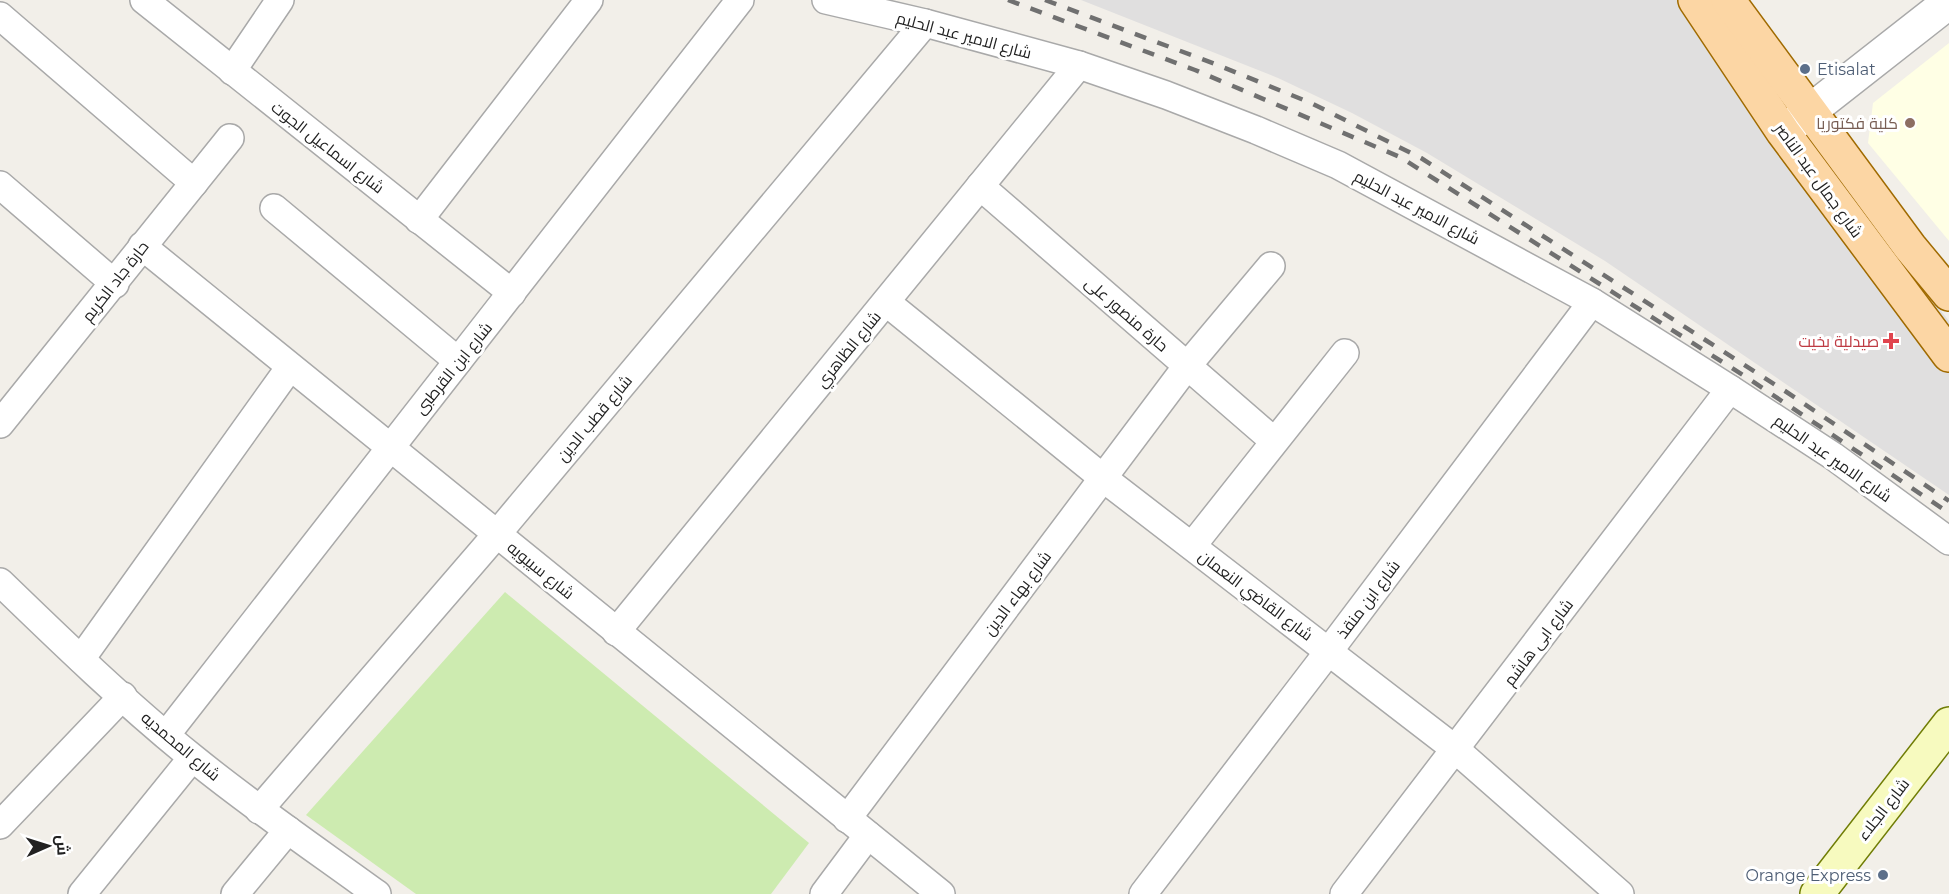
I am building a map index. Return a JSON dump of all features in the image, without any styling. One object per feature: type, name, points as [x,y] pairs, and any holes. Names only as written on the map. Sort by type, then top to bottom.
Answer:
[{"type":"main road","name":"شارع جمال عبد الناصر","points":[[1695,0],[1783,132],[1949,355]]},
{"type":"main road","name":"شارع جمال عبد الناصر","points":[[1728,0],[1910,247],[1949,294]]},
{"type":"main road","name":"شارع الجلاء","points":[[1817,894],[1949,724]]},
{"type":"street","points":[[232,71],[280,0]]},
{"type":"street","points":[[419,220],[589,0]]},
{"type":"street","name":"شارع ابن القرطبى","points":[[166,735],[740,0]]},
{"type":"street","name":"شارع الامير عبد الحليم","points":[[826,0],[925,23],[1079,65],[1176,99],[1338,165],[1592,302],[1833,456],[1949,541]]},
{"type":"street","points":[[1783,132],[1949,2]]},
{"type":"street","name":"شارع اسماعيل الجوت","points":[[152,3],[232,71],[512,293]]},
{"type":"street","points":[[0,16],[194,183]]},
{"type":"street","name":"شارع قطب الدين","points":[[259,810],[496,534],[925,23]]},
{"type":"street","name":"شارع الظاهري","points":[[616,632],[1079,65]]},
{"type":"street","name":"حارة جاد الكريم","points":[[0,424],[115,284],[142,246],[230,138]]},
{"type":"street","points":[[0,185],[115,284]]},
{"type":"street","name":"حارة منصور على","points":[[980,186],[1274,441]]},
{"type":"street","points":[[274,208],[458,361]]},
{"type":"street","name":"شارع سيبويه","points":[[142,246],[940,894]]},
{"type":"street","name":"شارع بهاء الدين","points":[[824,894],[858,827],[1103,478],[1187,366],[1271,266]]},
{"type":"street","name":"شارع ابن منقذ","points":[[1143,894],[1592,302]]},
{"type":"street","name":"شارع القاضي النعمان","points":[[886,303],[1103,478],[1455,749],[1620,894]]},
{"type":"street","points":[[1192,546],[1345,353]]},
{"type":"street","points":[[81,658],[290,367]]},
{"type":"street","name":"شارع ابى هاشم","points":[[1344,894],[1730,389]]},
{"type":"street","name":"شارع المحمديه","points":[[5,595],[81,658],[192,758],[259,810],[376,894]]},
{"type":"street","points":[[0,825],[123,696]]},
{"type":"street","points":[[82,894],[192,758]]},
{"type":"street","points":[[236,894],[288,830]]},
{"type":"shaded area","points":[[1081,0],[1709,0],[1811,148],[1949,321],[1949,495],[1605,261],[1427,153],[1352,113],[1278,78]]},
{"type":"shaded area","name":"كلية فكتوريا","points":[[1949,43],[1949,241],[1868,143],[1873,103]]},
{"type":"green space","points":[[505,592],[809,843],[771,894],[416,894],[306,815]]},
{"type":"railway","points":[[1008,0],[1195,70],[1400,157],[1746,377],[1949,513]]},
{"type":"railway","points":[[1045,0],[1311,103],[1421,158],[1785,391],[1949,501]]},
{"type":"place","name":"Etisalat","points":[[1805,69]]},
{"type":"place","name":"كلية فكتوريا","points":[[1910,123]]},
{"type":"place","name":"صيدلية بخيت","points":[[1891,341]]},
{"type":"place","name":"Orange Express","points":[[1883,875]]}]
